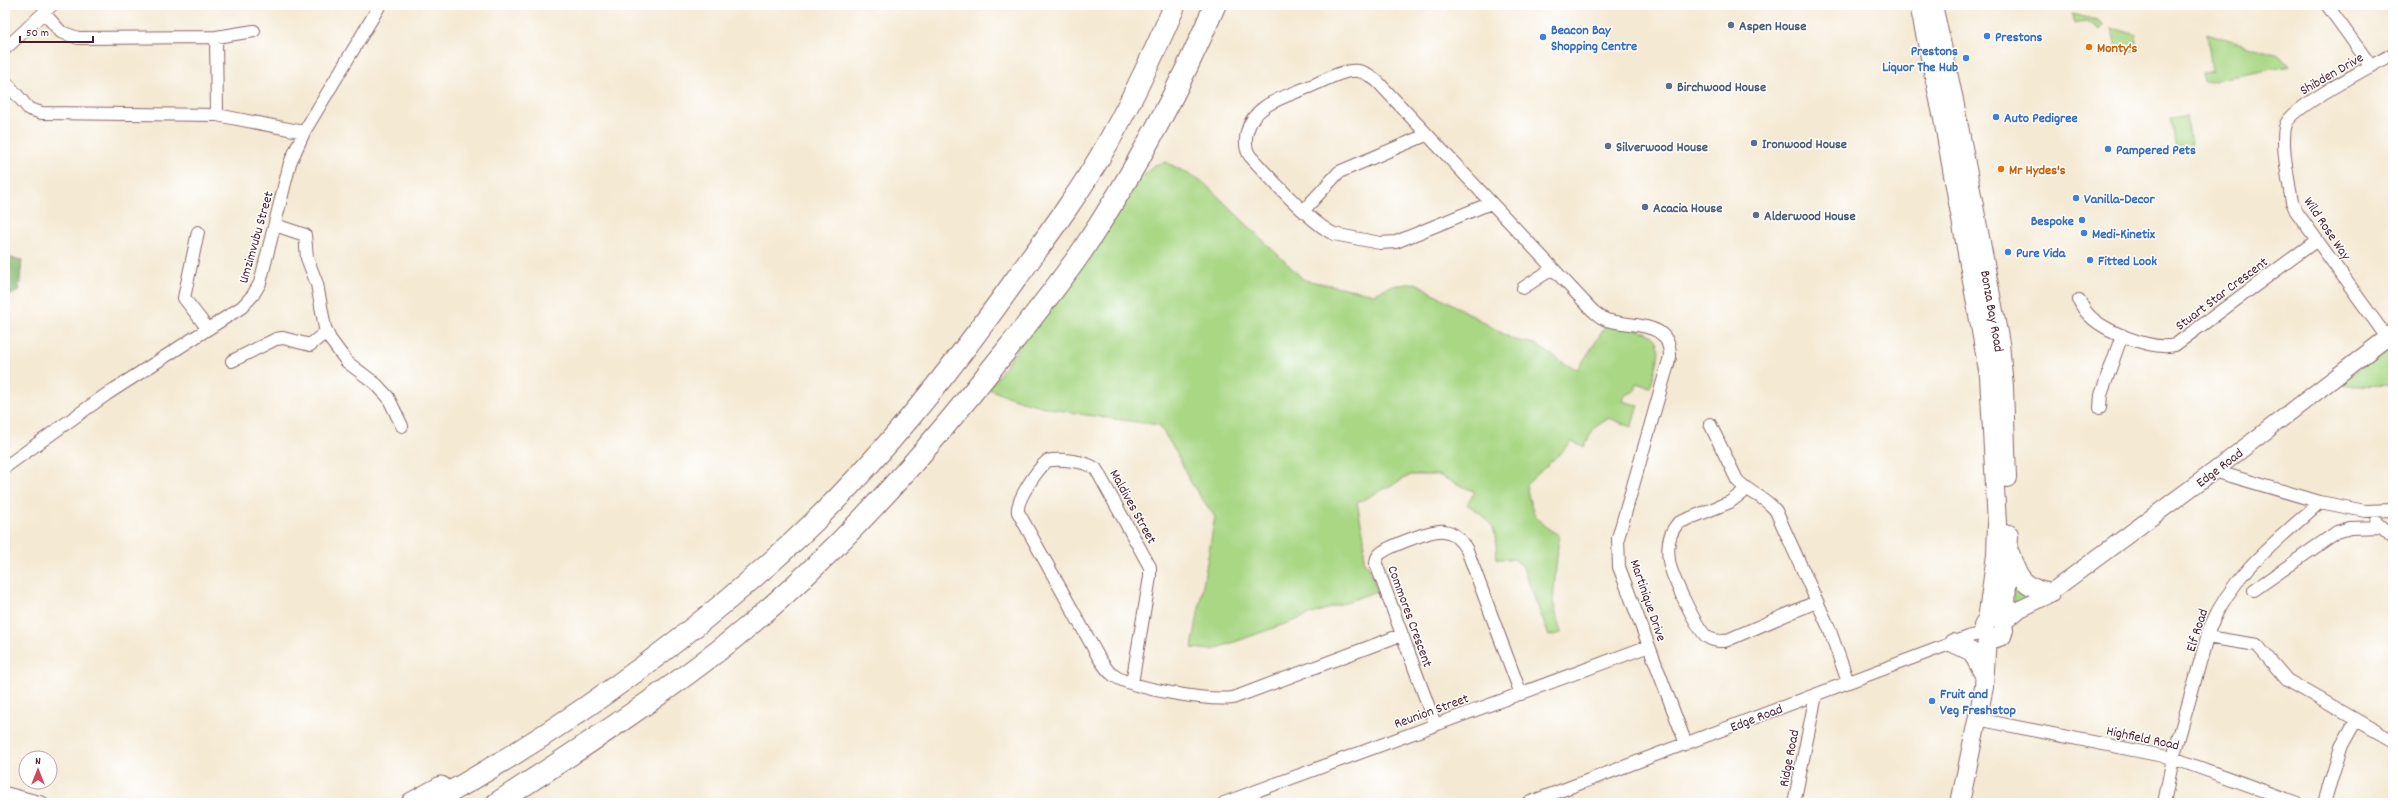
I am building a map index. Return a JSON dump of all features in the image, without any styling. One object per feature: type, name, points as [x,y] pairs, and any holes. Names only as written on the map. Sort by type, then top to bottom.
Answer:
[{"type":"highway","points":[[431,803],[560,725],[648,662],[745,585],[793,542],[856,479],[919,408],[990,316],[1101,155],[1145,70],[1176,5]]},
{"type":"highway","points":[[497,803],[629,717],[719,650],[822,560],[899,479],[969,397],[1081,251],[1128,176],[1174,91],[1215,5]]},
{"type":"highway","points":[[412,803],[512,747],[560,725]]},
{"type":"main road","name":"Bonza Bay Road","points":[[1920,5],[1943,119],[1989,376],[1997,524],[1995,628],[1998,654],[1984,681],[1960,800]]},
{"type":"main road","name":"Bonza Bay Road","points":[[1932,5],[1954,100],[2000,343],[2004,387],[2009,549],[2006,605],[1995,628]]},
{"type":"main road","points":[[2009,549],[2016,571],[2025,584],[2047,595]]},
{"type":"main road","points":[[1953,643],[1972,652],[1978,660],[1984,681]]},
{"type":"street","points":[[2327,5],[2371,66]]},
{"type":"street","name":"Umzimvubu Street","points":[[5,467],[101,399],[242,307],[253,295],[260,283],[290,164],[304,132],[375,7]]},
{"type":"street","points":[[5,49],[48,9],[61,32],[78,38],[216,37],[254,31]]},
{"type":"street","points":[[216,37],[217,115]]},
{"type":"street","name":"Shibden Drive","points":[[2287,121],[2302,107],[2393,54]]},
{"type":"street","name":"Martinique Drive","points":[[1491,203],[1403,240],[1388,244],[1334,234],[1328,231],[1304,210],[1256,163],[1247,151],[1245,139],[1248,126],[1252,118],[1263,107],[1340,75],[1358,71],[1367,74],[1377,81],[1426,135],[1491,203],[1552,269],[1601,317],[1611,321],[1650,328],[1664,336],[1668,343],[1670,357],[1618,545],[1619,567],[1686,744]]},
{"type":"street","points":[[5,81],[29,109],[42,113],[217,115],[304,132]]},
{"type":"street","name":"Wild Rose Way","points":[[2287,121],[2284,135],[2292,202],[2317,240],[2391,339]]},
{"type":"street","points":[[1304,210],[1338,172],[1426,135]]},
{"type":"street","points":[[275,225],[305,235],[307,258],[317,284],[326,332],[347,362],[376,384],[388,397],[402,426]]},
{"type":"street","points":[[198,232],[184,298],[208,329]]},
{"type":"street","name":"Stuart Star Crescent","points":[[2079,300],[2087,314],[2122,335],[2161,347],[2180,344],[2317,240]]},
{"type":"street","points":[[1523,288],[1552,269]]},
{"type":"street","points":[[232,361],[276,339],[283,338],[310,345],[326,332]]},
{"type":"street","points":[[2100,408],[2101,395],[2122,335]]},
{"type":"street","name":"Edge Road","points":[[1528,803],[1995,628],[2020,609],[2047,595],[2391,339]]},
{"type":"street","points":[[1710,424],[1733,474],[1741,485],[1766,500],[1776,511],[1816,602],[1848,682]]},
{"type":"street","name":"Maldives Street","points":[[1132,683],[1150,577],[1150,567],[1096,469],[1090,465],[1064,461],[1047,461],[1021,497],[1018,504],[1018,512],[1104,666],[1114,676],[1132,683],[1206,699],[1233,698],[1401,635]]},
{"type":"street","points":[[2214,471],[2320,502],[2365,511],[2393,510]]},
{"type":"street","points":[[1747,489],[1730,502],[1678,523],[1673,528],[1668,551],[1669,564],[1697,625],[1708,638],[1725,640],[1816,602]]},
{"type":"street","name":"Elf Road","points":[[2164,803],[2173,758],[2207,637],[2215,615],[2233,584],[2320,502]]},
{"type":"street","points":[[2365,511],[2393,538]]},
{"type":"street","points":[[2254,590],[2337,532],[2350,528],[2381,527]]},
{"type":"street","name":"Commores Crescent","points":[[1435,724],[1376,568],[1376,560],[1388,549],[1411,540],[1437,531],[1451,532],[1460,540],[1471,558],[1521,694]]},
{"type":"street","points":[[2207,637],[2257,645],[2288,680],[2393,740]]},
{"type":"street","name":"Reunion Street","points":[[1224,803],[1649,646]]},
{"type":"street","name":"Ridge Road","points":[[1794,803],[1816,695]]},
{"type":"street","name":"Highfield Road","points":[[1977,719],[2173,758],[2297,803]]},
{"type":"street","points":[[2324,803],[2341,747],[2356,720]]},
{"type":"street","points":[[5,793],[42,803]]},
{"type":"green space","points":[[2072,14],[2097,20],[2104,25],[2100,30],[2087,21],[2074,24]]},
{"type":"green space","points":[[2112,28],[2136,35],[2138,50],[2117,54]]},
{"type":"green space","points":[[2207,33],[2281,56],[2290,66],[2204,82],[2202,74],[2212,71]]},
{"type":"green space","points":[[2186,115],[2192,149],[2177,152],[2170,119]]},
{"type":"green space","points":[[1166,162],[1203,182],[1304,280],[1375,294],[1390,286],[1416,283],[1514,340],[1535,344],[1567,365],[1578,369],[1608,323],[1648,333],[1655,338],[1658,345],[1658,355],[1656,369],[1650,387],[1637,383],[1635,391],[1625,395],[1623,401],[1639,406],[1631,427],[1609,418],[1594,428],[1584,447],[1572,442],[1526,485],[1535,515],[1550,530],[1559,535],[1553,601],[1561,633],[1549,636],[1522,565],[1514,559],[1497,559],[1492,526],[1467,504],[1475,492],[1438,475],[1411,475],[1357,503],[1364,538],[1364,563],[1369,566],[1377,591],[1212,650],[1192,648],[1215,517],[1191,483],[1175,450],[1159,425],[1072,413],[1009,397],[989,389],[1124,196],[1154,165]]},
{"type":"green space","points":[[5,257],[22,260],[19,291],[5,297]]},
{"type":"green space","points":[[2381,352],[2393,360],[2393,385],[2345,386],[2342,382]]},
{"type":"green space","points":[[2012,581],[2036,593],[2015,605]]},
{"type":"place","name":"Aspen House","points":[[1731,25]]},
{"type":"place","name":"Prestons","points":[[1987,36]]},
{"type":"place","name":"Beacon Bay Shopping Centre","points":[[1543,37]]},
{"type":"place","name":"Monty's","points":[[2089,47]]},
{"type":"place","name":"Prestons Liquor The Hub","points":[[1966,58]]},
{"type":"place","name":"Birchwood House","points":[[1669,86]]},
{"type":"place","name":"Auto Pedigree","points":[[1996,117]]},
{"type":"place","name":"Ironwood House","points":[[1754,143]]},
{"type":"place","name":"Silverwood House","points":[[1608,146]]},
{"type":"place","name":"Pampered Pets","points":[[2108,149]]},
{"type":"place","name":"Mr Hydes's","points":[[2001,169]]},
{"type":"place","name":"Vanilla-Decor","points":[[2076,198]]},
{"type":"place","name":"Acacia House","points":[[1645,207]]},
{"type":"place","name":"Alderwood House","points":[[1756,215]]},
{"type":"place","name":"Bespoke","points":[[2082,220]]},
{"type":"place","name":"Medi-Kinetix","points":[[2084,233]]},
{"type":"place","name":"Pure Vida","points":[[2008,252]]},
{"type":"place","name":"Fitted Look","points":[[2090,260]]},
{"type":"place","name":"Fruit and Veg Freshstop","points":[[1932,701]]}]
